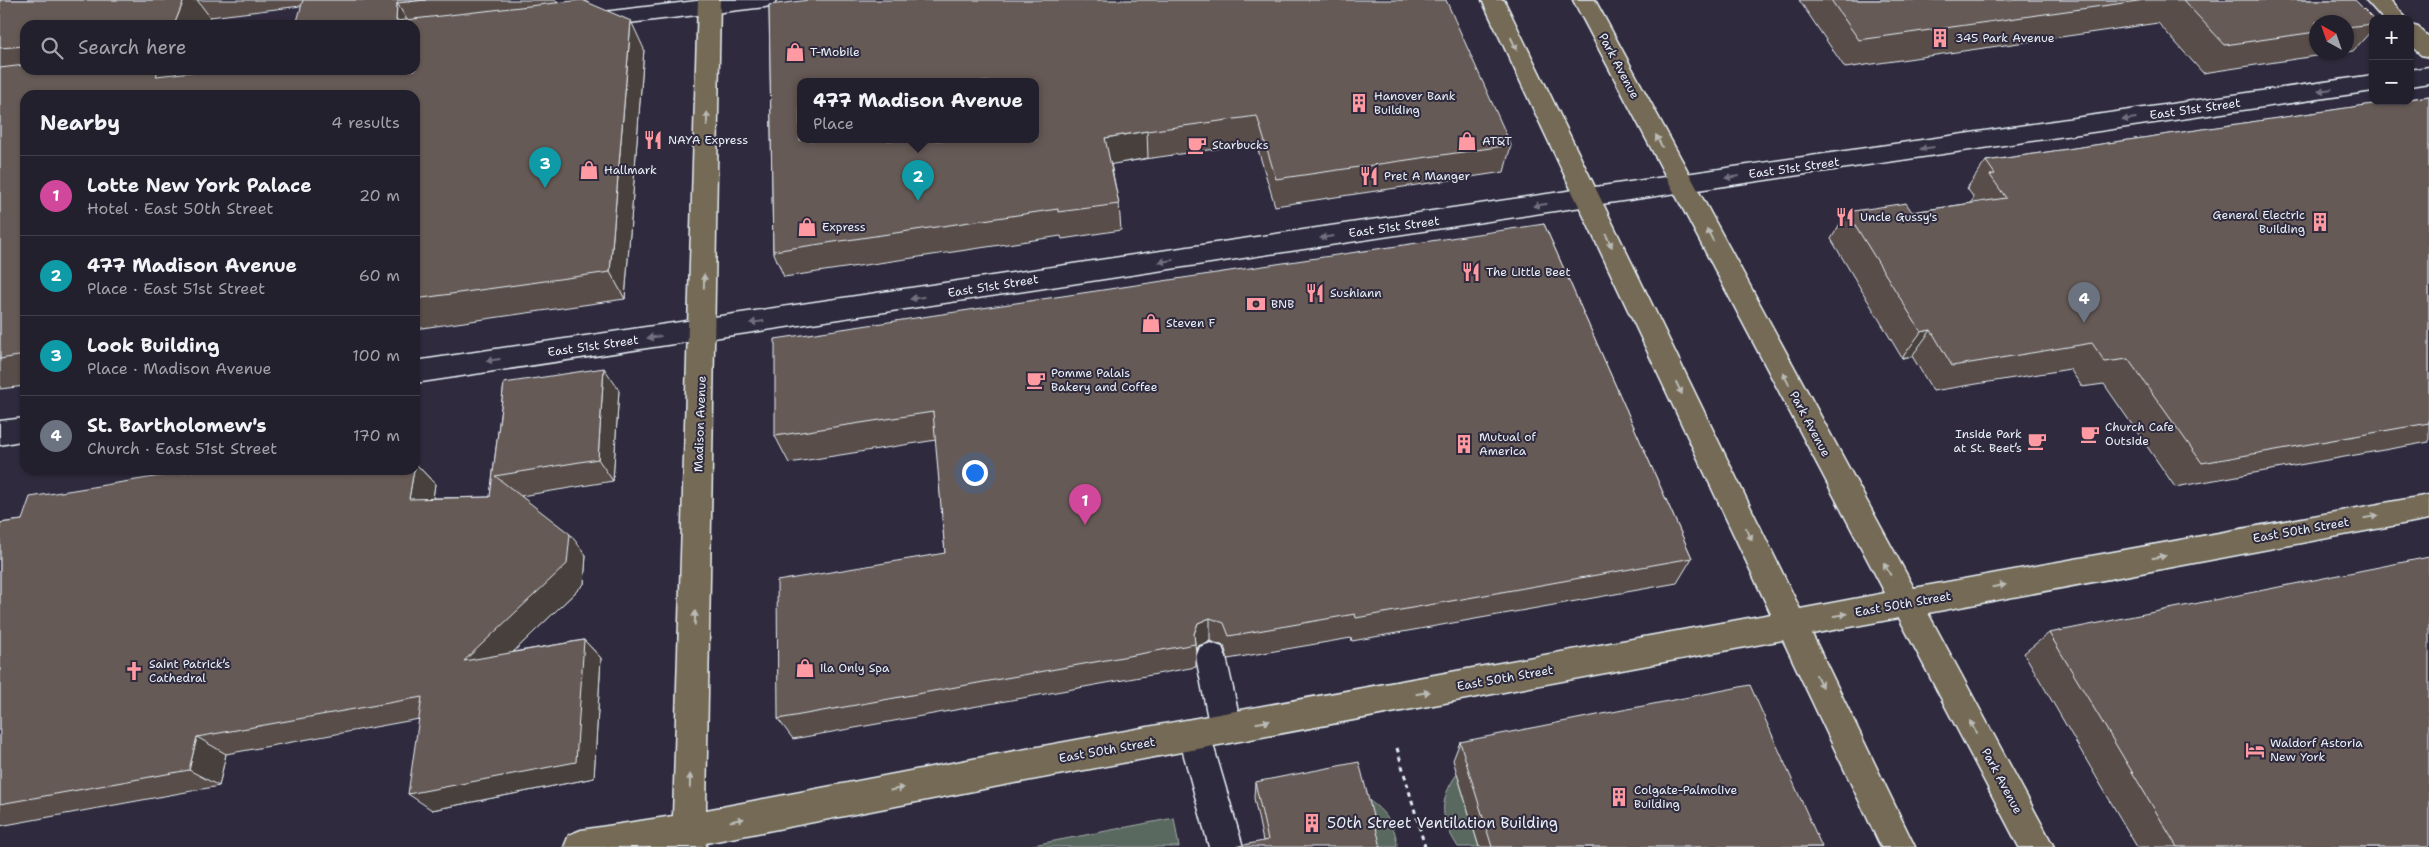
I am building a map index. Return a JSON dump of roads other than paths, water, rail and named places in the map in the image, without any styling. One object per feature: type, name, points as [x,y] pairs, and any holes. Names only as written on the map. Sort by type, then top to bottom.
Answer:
[{"type":"main road","points":[[1493,0],[1898,847]]},
{"type":"main road","name":"Park Avenue","points":[[1584,0],[2037,847]]},
{"type":"main road","points":[[2376,0],[2392,15]]},
{"type":"main road","name":"Madison Avenue","points":[[689,838],[709,3]]},
{"type":"main road","points":[[2414,36],[2429,50]]},
{"type":"main road","name":"East 50th Street","points":[[581,847],[689,838],[1194,734],[2429,507]]},
{"type":"street","points":[[570,23],[709,3],[765,0]]},
{"type":"street","points":[[2414,77],[2429,75]]},
{"type":"street","name":"East 51st Street","points":[[420,371],[1588,197],[2369,84]]},
{"type":"street","points":[[0,433],[20,430]]},
{"type":"street","points":[[1211,658],[1226,729]]},
{"type":"street","points":[[1194,734],[1226,847]]},
{"type":"place","name":"345 Park Avenue","points":[[1940,38]]},
{"type":"place","name":"T-Mobile","points":[[795,52]]},
{"type":"place","name":"Hanover Bank Building","points":[[1359,103]]},
{"type":"place","name":"NAYA Express","points":[[653,140]]},
{"type":"place","name":"AT&T","points":[[1467,141]]},
{"type":"place","name":"Starbucks","points":[[1197,145]]},
{"type":"place","name":"Hallmark","points":[[589,170]]},
{"type":"place","name":"Pret A Manger","points":[[1369,176]]},
{"type":"place","name":"Look Building","points":[[545,188]]},
{"type":"place","name":"477 Madison Avenue","points":[[918,201]]},
{"type":"place","name":"Uncle Gussy's","points":[[1845,217]]},
{"type":"place","name":"General Electric Building","points":[[2320,222]]},
{"type":"place","name":"Express","points":[[807,227]]},
{"type":"place","name":"The Little Beet","points":[[1471,272]]},
{"type":"place","name":"Sushiann","points":[[1315,293]]},
{"type":"place","name":"BNB","points":[[1256,304]]},
{"type":"place","name":"Steven F","points":[[1151,323]]},
{"type":"place","name":"St. Bartholomew's","points":[[2084,323]]},
{"type":"place","name":"Pomme Palais Bakery and Coffee","points":[[1036,380]]},
{"type":"place","name":"Church Cafe Outside","points":[[2090,434]]},
{"type":"place","name":"Inside Park at St. Beet’s","points":[[2037,441]]},
{"type":"place","name":"Mutual of America","points":[[1464,444]]},
{"type":"place","name":"Lotte New York Palace","points":[[1085,525]]},
{"type":"place","name":"ila Only Spa","points":[[805,668]]},
{"type":"place","name":"Saint Patrick’s Cathedral","points":[[134,671]]},
{"type":"place","name":"Waldorf Astoria New York","points":[[2255,750]]},
{"type":"place","name":"Colgate-Palmolive Building","points":[[1619,797]]},
{"type":"place","name":"50th Street Ventilation Building","points":[[1312,823]]}]
